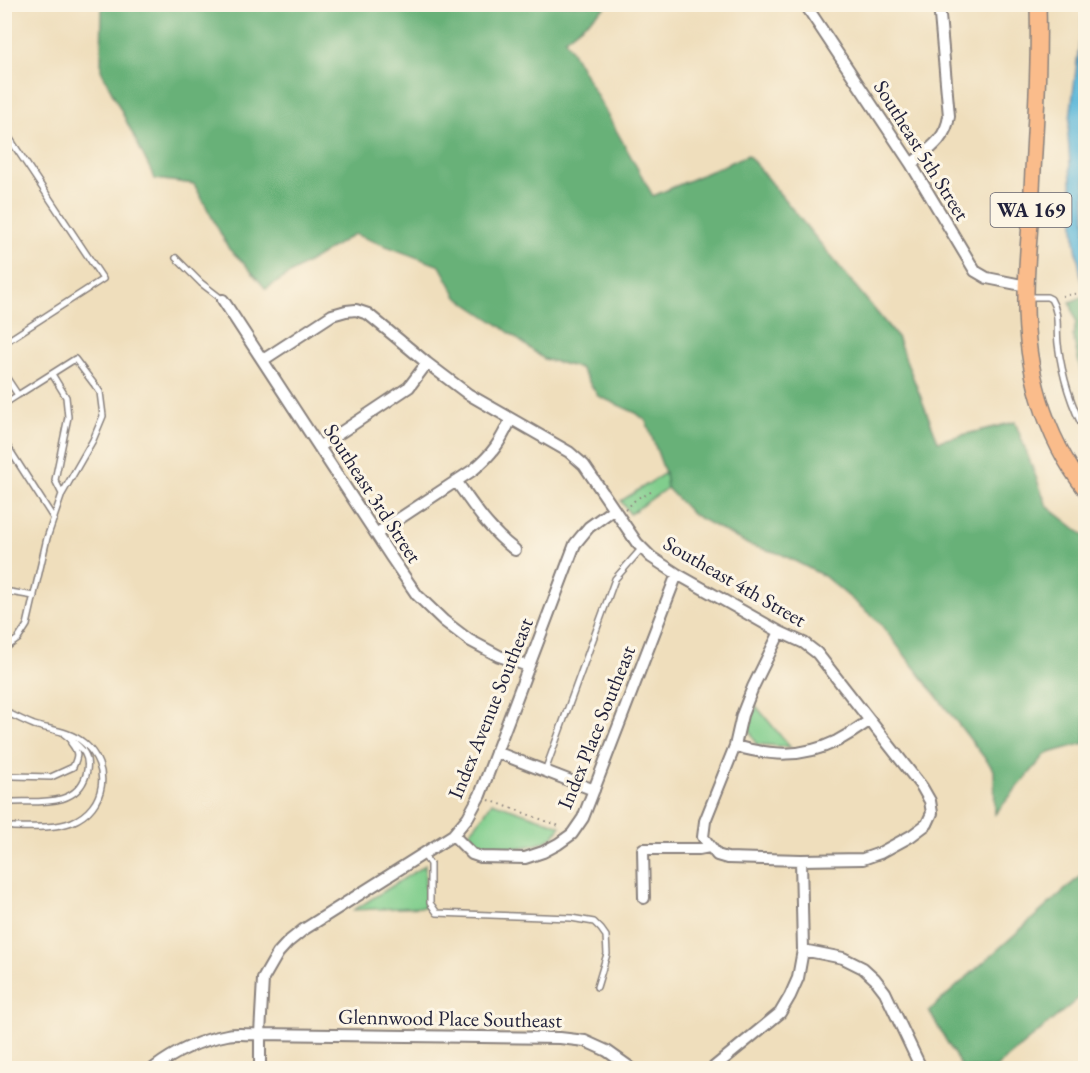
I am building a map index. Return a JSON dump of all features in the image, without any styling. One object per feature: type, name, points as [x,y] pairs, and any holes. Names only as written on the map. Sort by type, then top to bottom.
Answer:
[{"type":"main road","name":"WA 169","points":[[1038,4],[1039,48],[1026,292],[1029,359],[1052,436],[1064,459],[1086,490]]},
{"type":"street","name":"Southeast 5th Street","points":[[805,4],[911,164],[975,271],[987,278],[1026,292]]},
{"type":"street","points":[[911,164],[941,139],[948,127],[949,116],[939,4]]},
{"type":"street","name":"Southeast 3rd Street","points":[[223,300],[417,595],[444,621],[469,640],[499,656],[528,666]]},
{"type":"street","name":"Southeast 4th Street","points":[[263,360],[332,315],[356,310],[368,314],[468,394],[569,452],[584,465],[637,543],[651,557],[676,574],[817,653],[922,787],[930,801],[932,813],[927,824],[911,836],[880,853],[863,859],[801,860]]},
{"type":"street","points":[[319,447],[409,387],[427,363]]},
{"type":"street","points":[[376,534],[486,460],[497,446],[511,419]]},
{"type":"street","points":[[456,481],[487,525],[515,550]]},
{"type":"street","name":"Index Avenue Southeast","points":[[260,1068],[263,979],[278,953],[303,930],[453,835],[468,817],[479,797],[575,544],[590,527],[616,512]]},
{"type":"street","name":"Index Place Southeast","points":[[453,835],[472,854],[481,857],[525,858],[558,844],[574,831],[584,818],[676,574]]},
{"type":"street","points":[[713,1068],[780,1013],[798,978],[803,950],[801,860],[727,858],[717,855],[703,837],[705,821],[735,746],[742,716],[753,687],[780,632]]},
{"type":"street","points":[[735,746],[756,752],[781,754],[807,752],[837,741],[869,721]]},
{"type":"street","points":[[496,752],[594,790]]},
{"type":"street","points":[[644,898],[643,849],[709,847]]},
{"type":"street","points":[[803,950],[843,958],[863,968],[875,979],[885,992],[921,1068]]},
{"type":"street","name":"Glennwood Place Southeast","points":[[154,1068],[182,1050],[229,1035],[560,1038],[585,1041],[608,1051],[631,1068]]},
{"type":"lane","points":[[4,130],[104,279],[4,343]]},
{"type":"lane","points":[[176,258],[201,283],[223,300]]},
{"type":"lane","points":[[1026,292],[1052,299],[1057,309],[1058,344],[1064,377],[1074,412],[1086,433]]},
{"type":"lane","points":[[4,404],[75,359],[100,392],[103,416],[93,440],[62,494],[47,538],[27,625],[18,639],[4,649]]},
{"type":"lane","points":[[4,374],[18,395]]},
{"type":"lane","points":[[52,374],[66,397],[68,417],[55,480],[62,494]]},
{"type":"lane","points":[[4,441],[54,519]]},
{"type":"lane","points":[[545,771],[615,579],[642,548]]},
{"type":"lane","points":[[4,591],[34,596]]},
{"type":"lane","points":[[4,711],[32,724],[71,733],[96,756],[102,779],[97,799],[92,807],[73,821],[48,827],[13,827]]},
{"type":"lane","points":[[14,776],[51,777],[73,767],[78,751],[63,733]]},
{"type":"lane","points":[[13,802],[54,801],[68,796],[83,783],[88,767],[86,756],[63,733]]},
{"type":"lane","points":[[423,854],[430,864],[430,903],[437,913],[572,918],[594,922],[606,936],[607,954],[597,987]]},
{"type":"path","points":[[1062,297],[1086,292]]},
{"type":"path","points":[[616,512],[631,506],[654,489]]},
{"type":"path","points":[[479,797],[574,831]]},
{"type":"green space","points":[[102,5],[608,5],[565,39],[653,196],[748,155],[897,337],[938,441],[1015,422],[1047,506],[1085,536],[1085,743],[1046,754],[995,814],[994,770],[879,622],[824,576],[781,554],[749,545],[692,514],[667,488],[665,473],[646,421],[636,413],[598,396],[580,368],[544,359],[457,297],[440,266],[354,234],[266,289],[229,249],[194,184],[155,179],[101,70]]},
{"type":"green space","points":[[1084,296],[1086,302],[1085,391],[1073,336],[1076,322],[1070,302]]},
{"type":"green space","points":[[665,473],[667,488],[630,514],[621,501]]},
{"type":"green space","points":[[756,706],[790,747],[756,744],[749,728]]},
{"type":"green space","points":[[492,802],[561,826],[552,837],[542,843],[511,849],[481,848],[476,846],[469,833]]},
{"type":"green space","points":[[425,865],[425,907],[354,910]]},
{"type":"green space","points":[[1085,872],[1085,993],[995,1068],[962,1068],[929,1011]]},
{"type":"water","points":[[1084,5],[1086,5],[1085,302],[1075,241],[1068,135]]}]
